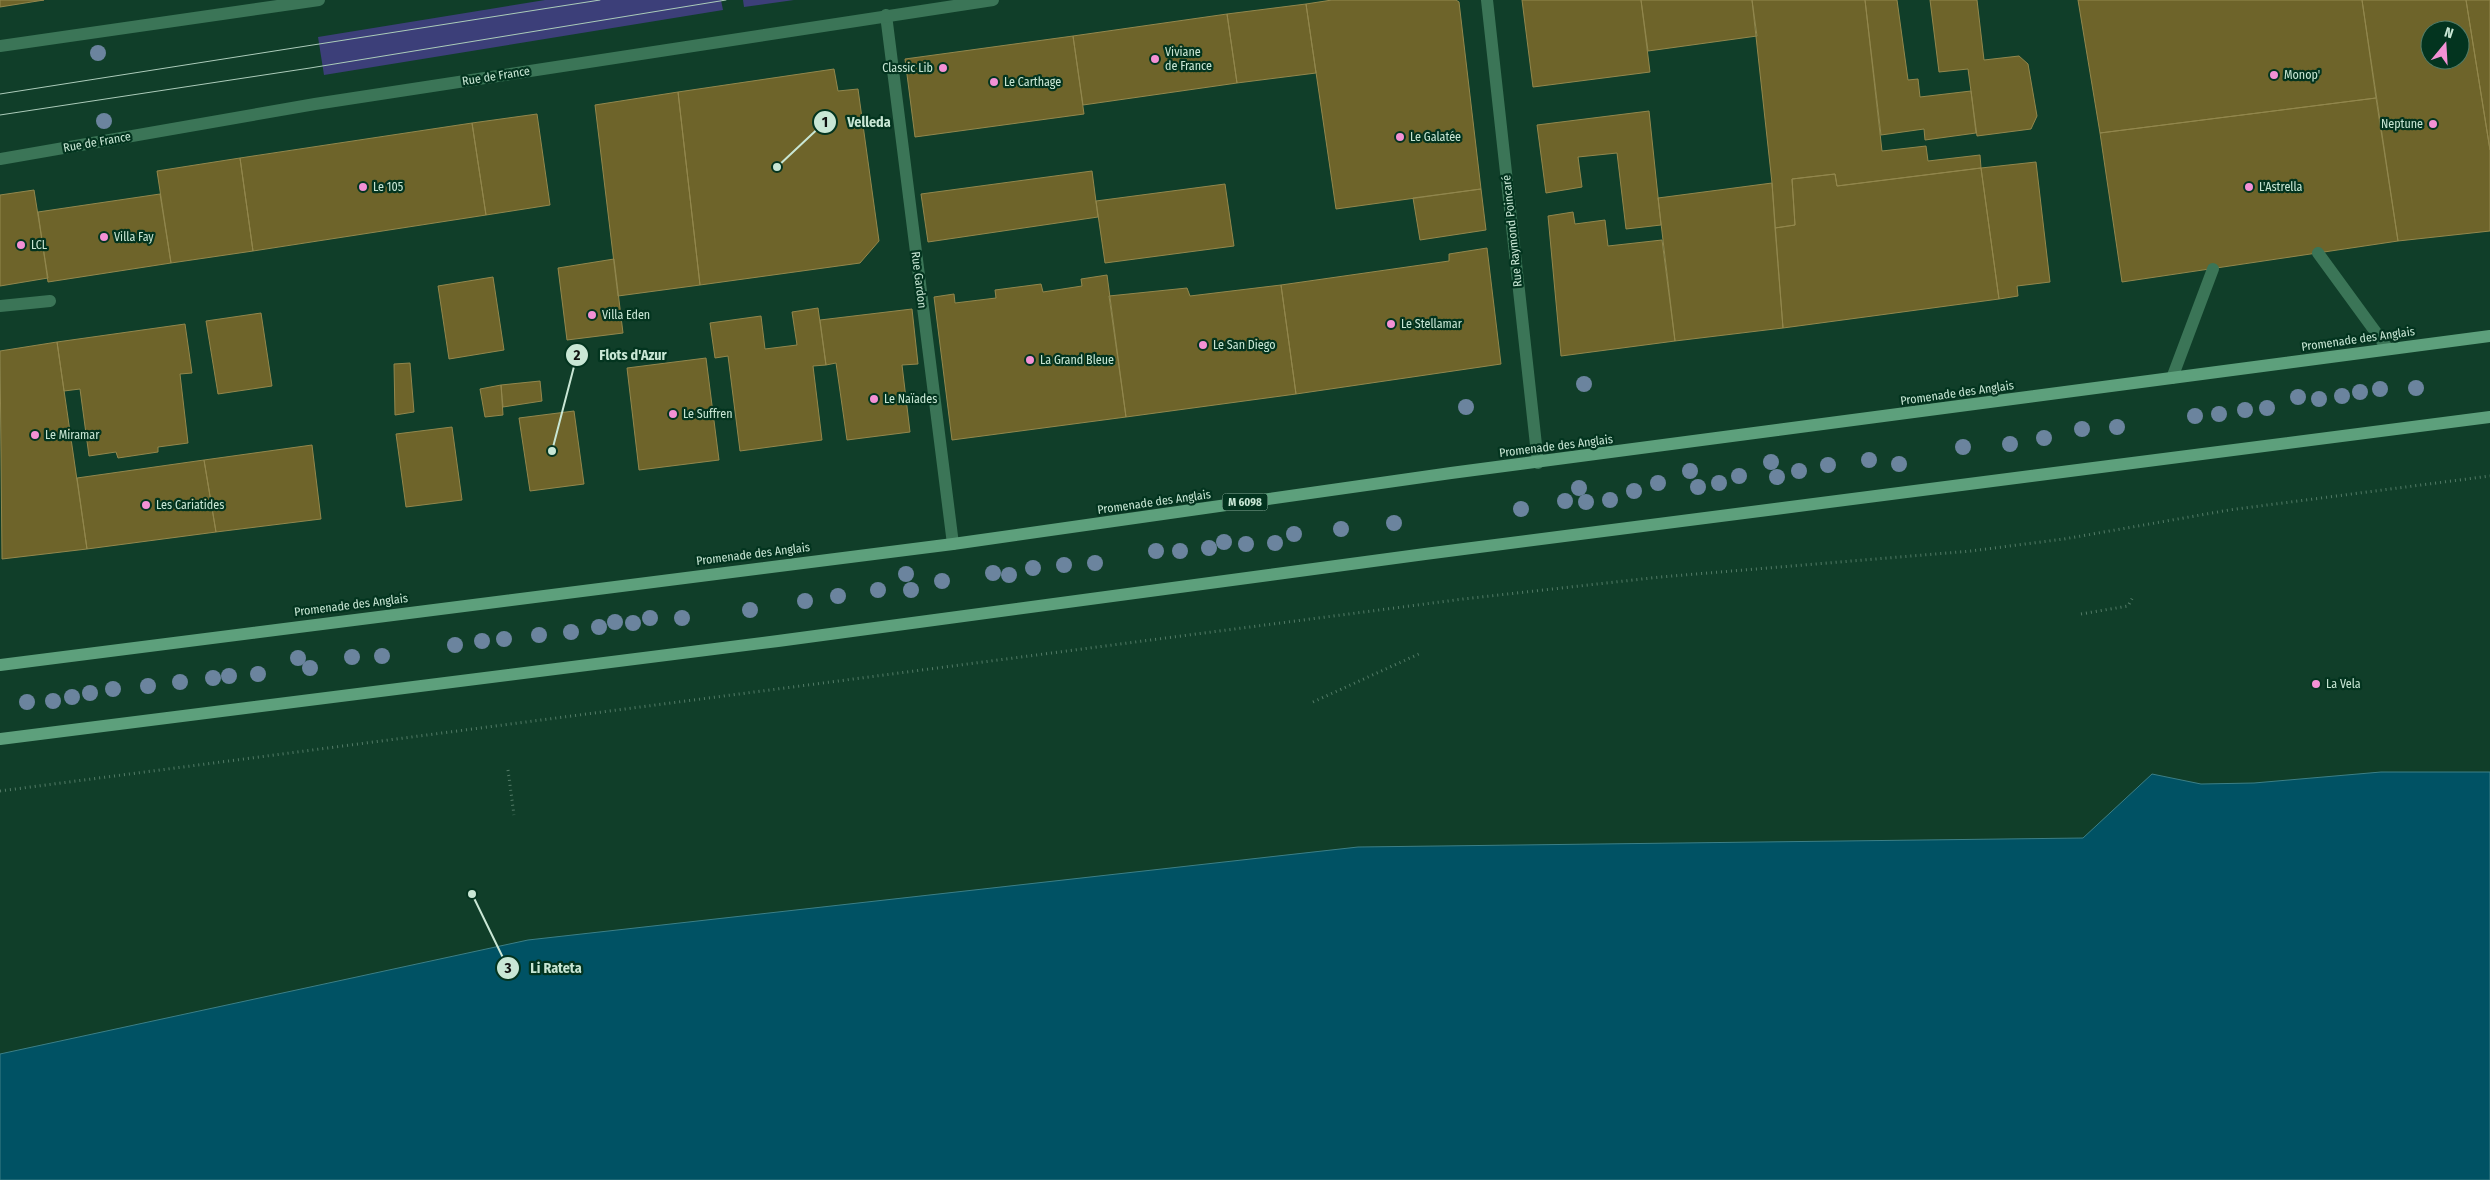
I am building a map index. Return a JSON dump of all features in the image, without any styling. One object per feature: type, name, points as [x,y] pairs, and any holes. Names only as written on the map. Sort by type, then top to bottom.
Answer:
[{"type":"main road","points":[[0,46],[319,0]]},
{"type":"main road","name":"Rue de France","points":[[0,159],[315,104],[993,0]]},
{"type":"main road","name":"Rue Raymond Poincaré","points":[[1487,0],[1538,463]]},
{"type":"main road","name":"Rue Gardon","points":[[886,15],[953,544]]},
{"type":"main road","points":[[2318,253],[2388,349]]},
{"type":"main road","points":[[2172,378],[2214,269]]},
{"type":"main road","points":[[0,306],[50,301]]},
{"type":"main road","name":"Promenade des Anglais","points":[[0,664],[953,544],[1538,463],[2490,336]]},
{"type":"main road","points":[[0,739],[778,641],[1425,554],[2490,417]]},
{"type":"path","points":[[0,791],[1463,600],[1660,578],[1972,551],[2064,539],[2229,510],[2490,476]]},
{"type":"path","points":[[2081,614],[2128,606],[2133,597]]},
{"type":"path","points":[[1313,702],[1422,653]]},
{"type":"path","points":[[508,770],[514,815]]},
{"type":"shaded area","points":[[545,0],[721,0],[723,10],[324,75],[318,37]]},
{"type":"shaded area","points":[[743,0],[794,0],[744,7]]},
{"type":"water","points":[[2381,772],[2490,772],[2490,1180],[0,1180],[0,1054],[528,940],[1358,847],[2083,838],[2152,774],[2201,784],[2254,783]]},
{"type":"building","points":[[0,0],[44,0],[0,7]]},
{"type":"building","name":"Le Galatée","points":[[1332,0],[1456,0],[1459,2],[1481,189],[1336,209],[1306,4]]},
{"type":"building","points":[[1522,0],[1641,0],[1650,72],[1533,87]]},
{"type":"building","points":[[1641,0],[1752,0],[1757,36],[1648,51]]},
{"type":"building","points":[[1752,0],[1865,0],[1882,151],[1926,146],[1928,161],[1980,155],[1981,168],[1837,186],[1835,174],[1792,179],[1795,225],[1775,228],[1772,183]]},
{"type":"building","points":[[1865,0],[1897,0],[1908,80],[1918,79],[1920,97],[1971,91],[1976,133],[1925,140],[1924,129],[1881,135]]},
{"type":"building","points":[[1930,0],[1977,0],[1984,60],[2019,56],[2028,64],[2037,116],[2031,129],[1977,136],[1968,69],[1939,72]]},
{"type":"building","points":[[2078,0],[2362,0],[2376,98],[2100,133]]},
{"type":"building","name":"Neptune","points":[[2362,0],[2466,0],[2469,20],[2420,20],[2420,70],[2470,70],[2470,25],[2490,150],[2490,231],[2398,241]]},
{"type":"building","points":[[2466,0],[2490,0],[2490,150],[2470,20]]},
{"type":"building","points":[[1306,4],[1316,73],[1237,83],[1227,14]]},
{"type":"building","name":"Viviane de France","points":[[1227,14],[1237,83],[1083,105],[1073,36]]},
{"type":"building","name":"Le Carthage","points":[[1073,36],[1084,114],[915,137],[905,59]]},
{"type":"building","points":[[834,69],[838,91],[858,89],[879,241],[860,263],[700,285],[678,92]]},
{"type":"building","points":[[678,92],[700,285],[618,296],[595,105]]},
{"type":"building","name":"L'Astrella","points":[[2376,98],[2398,241],[2122,282],[2100,133]]},
{"type":"building","points":[[1649,111],[1661,225],[1626,229],[1617,153],[1578,157],[1582,187],[1546,193],[1537,125]]},
{"type":"building","points":[[537,114],[550,205],[486,215],[472,123]]},
{"type":"building","name":"Le 105","points":[[472,123],[486,215],[253,251],[240,158]]},
{"type":"building","points":[[240,158],[253,251],[171,263],[157,171]]},
{"type":"building","points":[[2036,162],[2050,282],[2017,286],[2018,296],[1999,299],[1981,168]]},
{"type":"building","points":[[1981,168],[1999,299],[1783,328],[1775,228],[1795,225],[1792,179],[1835,174],[1837,186]]},
{"type":"building","points":[[1092,171],[1098,217],[928,242],[921,194]]},
{"type":"building","points":[[1772,183],[1783,328],[1675,341],[1658,198]]},
{"type":"building","points":[[1225,184],[1234,246],[1105,263],[1096,201]]},
{"type":"building","points":[[1481,189],[1486,230],[1420,240],[1413,198]]},
{"type":"building","name":"LCL","points":[[34,190],[48,278],[0,286],[0,195]]},
{"type":"building","name":"Villa Fay","points":[[160,194],[171,263],[48,282],[38,212]]},
{"type":"building","points":[[1573,212],[1575,224],[1605,220],[1608,246],[1662,240],[1675,341],[1561,356],[1548,216]]},
{"type":"building","name":"Le Stellamar","points":[[1487,248],[1501,364],[1296,394],[1281,285],[1449,261],[1449,254]]},
{"type":"building","name":"Villa Eden","points":[[614,259],[623,333],[567,340],[558,268]]},
{"type":"building","name":"La Grand Bleue","points":[[1107,275],[1126,417],[952,440],[934,297],[954,294],[955,303],[996,298],[995,290],[1041,284],[1043,292],[1082,286],[1081,279]]},
{"type":"building","points":[[493,277],[504,350],[449,359],[438,286]]},
{"type":"building","name":"Le San Diego","points":[[1281,285],[1296,394],[1126,417],[1109,296],[1187,288],[1190,296]]},
{"type":"building","points":[[818,308],[826,365],[813,366],[822,440],[740,451],[728,356],[715,358],[710,323],[761,316],[765,349],[797,345],[792,312]]},
{"type":"building","name":"Le Naïades","points":[[912,309],[918,364],[902,365],[910,432],[847,440],[836,363],[826,365],[820,320]]},
{"type":"building","points":[[261,313],[272,386],[218,394],[206,321]]},
{"type":"building","points":[[185,324],[192,373],[180,374],[188,443],[158,447],[158,452],[118,458],[116,452],[89,456],[80,389],[64,391],[57,342]]},
{"type":"building","name":"Le Miramar","points":[[57,342],[87,549],[2,559],[0,351]]},
{"type":"building","name":"Le Suffren","points":[[706,358],[719,460],[639,470],[627,368]]},
{"type":"building","points":[[410,363],[414,412],[395,415],[394,364]]},
{"type":"building","points":[[540,381],[542,401],[503,407],[501,385]]},
{"type":"building","points":[[501,385],[503,415],[485,417],[480,389]]},
{"type":"building","points":[[574,411],[584,484],[530,491],[519,418]]},
{"type":"building","points":[[452,427],[462,500],[406,507],[396,434]]},
{"type":"building","points":[[312,445],[321,519],[216,532],[204,460]]},
{"type":"building","name":"Les Cariatides","points":[[204,460],[216,532],[87,549],[77,478]]},
{"type":"tram line","points":[[0,94],[600,0]]},
{"type":"tram line","points":[[0,115],[310,68],[726,0]]},
{"type":"place","name":"Viviane de France","points":[[1155,59]]},
{"type":"place","name":"Classic Lib","points":[[943,68]]},
{"type":"place","name":"Monop'","points":[[2274,75]]},
{"type":"place","name":"Le Carthage","points":[[994,82]]},
{"type":"place","name":"Neptune","points":[[2433,124]]},
{"type":"place","name":"Le Galatée","points":[[1400,137]]},
{"type":"place","name":"Velleda","points":[[777,167]]},
{"type":"place","name":"Le 105","points":[[363,187]]},
{"type":"place","name":"L'Astrella","points":[[2249,187]]},
{"type":"place","name":"Villa Fay","points":[[104,237]]},
{"type":"place","name":"LCL","points":[[21,245]]},
{"type":"place","name":"Villa Eden","points":[[592,315]]},
{"type":"place","name":"Le Stellamar","points":[[1391,324]]},
{"type":"place","name":"Le San Diego","points":[[1203,345]]},
{"type":"place","name":"La Grand Bleue","points":[[1030,360]]},
{"type":"place","name":"Le Naïades","points":[[874,399]]},
{"type":"place","name":"Le Suffren","points":[[673,414]]},
{"type":"place","name":"Le Miramar","points":[[35,435]]},
{"type":"place","name":"Flots d'Azur","points":[[552,451]]},
{"type":"place","name":"Les Cariatides","points":[[146,505]]},
{"type":"place","name":"La Vela","points":[[2316,684]]},
{"type":"place","name":"Li Rateta","points":[[472,894]]}]
